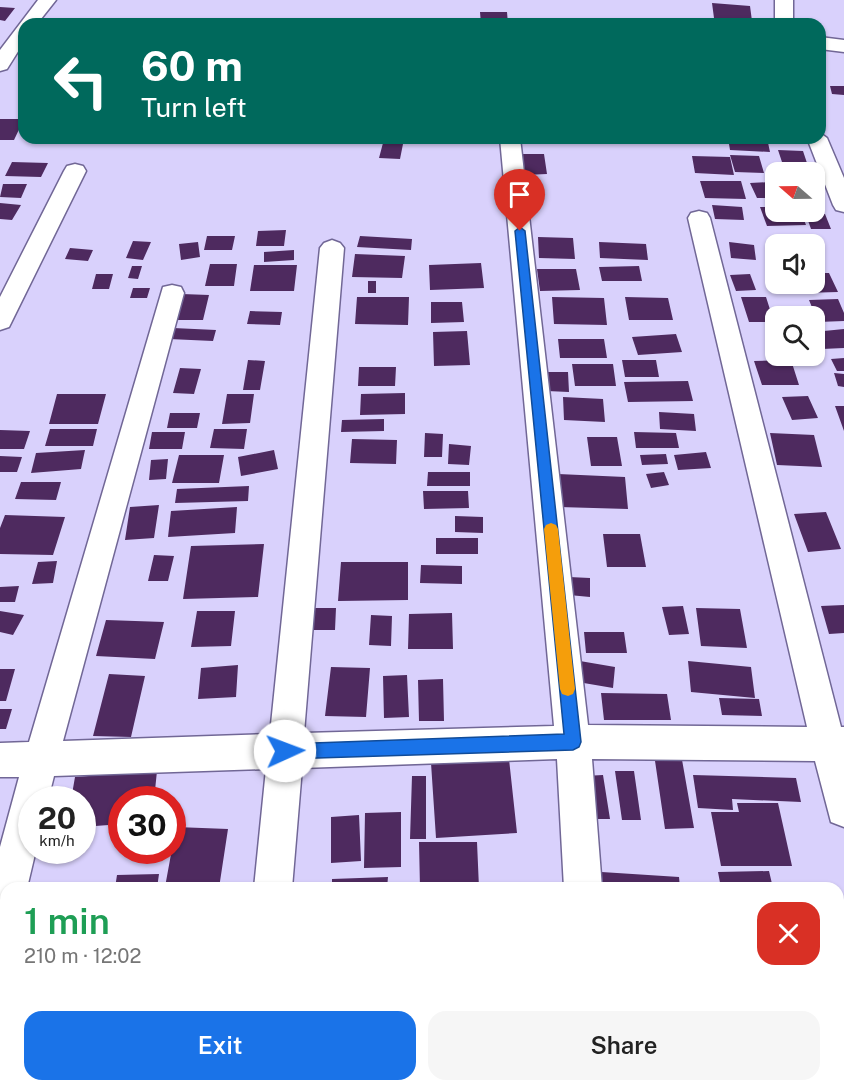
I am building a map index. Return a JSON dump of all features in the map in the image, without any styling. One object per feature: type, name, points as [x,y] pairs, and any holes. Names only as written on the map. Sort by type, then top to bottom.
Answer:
[{"type":"street","points":[[32,18],[47,0]]},
{"type":"street","points":[[784,0],[784,18]]},
{"type":"street","points":[[0,65],[18,37]]},
{"type":"street","points":[[826,44],[844,46]]},
{"type":"street","points":[[511,144],[573,742],[583,882]]},
{"type":"street","points":[[819,144],[844,205]]},
{"type":"street","points":[[0,321],[75,171]]},
{"type":"street","points":[[699,218],[836,744],[844,809]]},
{"type":"street","points":[[274,882],[332,248]]},
{"type":"street","points":[[10,882],[172,293]]},
{"type":"street","points":[[0,760],[573,742],[836,744]]},
{"type":"building","points":[[712,3],[750,6],[752,18],[714,18]]},
{"type":"building","points":[[0,7],[15,8],[5,21],[0,20]]},
{"type":"building","points":[[480,12],[507,12],[508,18],[480,18]]},
{"type":"building","points":[[830,86],[844,86],[844,95],[832,94]]},
{"type":"building","points":[[0,119],[18,119],[18,132],[14,140],[0,140]]},
{"type":"building","points":[[383,144],[403,144],[400,159],[379,158]]},
{"type":"building","points":[[729,144],[768,144],[770,152],[730,150]]},
{"type":"building","points":[[778,150],[803,151],[807,162],[782,162]]},
{"type":"building","points":[[522,154],[544,154],[547,174],[525,175]]},
{"type":"building","points":[[730,155],[759,156],[764,173],[735,172]]},
{"type":"building","points":[[692,156],[730,157],[734,175],[695,173]]},
{"type":"building","points":[[12,162],[48,163],[41,177],[5,176]]},
{"type":"building","points":[[700,181],[741,181],[746,199],[705,198]]},
{"type":"building","points":[[765,182],[765,198],[757,198],[750,183]]},
{"type":"building","points":[[3,184],[27,184],[21,198],[0,197]]},
{"type":"building","points":[[0,203],[21,205],[12,220],[0,219]]},
{"type":"building","points":[[712,205],[742,207],[744,220],[715,219]]},
{"type":"building","points":[[760,207],[765,207],[765,221]]},
{"type":"building","points":[[825,214],[831,229],[811,229],[808,222],[825,222]]},
{"type":"building","points":[[766,222],[805,222],[806,225],[767,226]]},
{"type":"building","points":[[286,230],[284,246],[256,246],[258,231]]},
{"type":"building","points":[[207,236],[235,236],[232,250],[204,250]]},
{"type":"building","points":[[360,236],[412,239],[411,250],[357,247]]},
{"type":"building","points":[[538,237],[573,238],[575,259],[539,258]]},
{"type":"building","points":[[133,241],[151,242],[143,260],[126,258]]},
{"type":"building","points":[[198,242],[200,257],[181,260],[179,244]]},
{"type":"building","points":[[599,242],[646,244],[648,260],[600,258]]},
{"type":"building","points":[[729,242],[754,245],[756,260],[731,258]]},
{"type":"building","points":[[70,248],[93,250],[88,261],[65,259]]},
{"type":"building","points":[[294,250],[294,260],[264,262],[264,252]]},
{"type":"building","points":[[355,254],[405,256],[402,278],[352,277]]},
{"type":"building","points":[[481,263],[484,288],[430,290],[429,265]]},
{"type":"building","points":[[210,264],[237,264],[234,286],[205,286]]},
{"type":"building","points":[[254,265],[297,265],[294,291],[250,291]]},
{"type":"building","points":[[132,266],[142,266],[138,279],[128,278]]},
{"type":"building","points":[[639,266],[642,281],[602,281],[599,267]]},
{"type":"building","points":[[537,269],[576,269],[580,290],[540,291]]},
{"type":"building","points":[[825,273],[829,273],[838,292],[825,292]]},
{"type":"building","points":[[96,274],[113,274],[109,289],[92,289]]},
{"type":"building","points":[[750,274],[756,290],[736,291],[730,275]]},
{"type":"building","points":[[368,281],[376,281],[376,293],[368,293]]},
{"type":"building","points":[[133,288],[150,288],[147,298],[130,298]]},
{"type":"building","points":[[182,294],[209,295],[203,320],[176,320]]},
{"type":"building","points":[[357,297],[409,297],[408,325],[355,324]]},
{"type":"building","points":[[552,297],[604,298],[607,325],[554,324]]},
{"type":"building","points":[[625,297],[668,298],[673,320],[629,320]]},
{"type":"building","points":[[741,297],[766,297],[769,306],[765,306],[765,322],[749,322]]},
{"type":"building","points":[[838,299],[844,313],[844,321],[825,322],[825,306],[811,306],[809,300]]},
{"type":"building","points":[[431,302],[462,302],[464,322],[431,323]]},
{"type":"building","points":[[250,311],[282,312],[280,325],[247,324]]},
{"type":"building","points":[[173,328],[216,330],[213,341],[169,339]]},
{"type":"building","points":[[844,329],[844,348],[825,349],[825,331]]},
{"type":"building","points":[[467,331],[470,365],[434,366],[433,332]]},
{"type":"building","points":[[676,334],[682,352],[638,355],[632,337]]},
{"type":"building","points":[[558,339],[604,339],[607,358],[560,358]]},
{"type":"building","points":[[844,358],[844,371],[837,371],[831,359]]},
{"type":"building","points":[[248,360],[265,361],[260,390],[243,390]]},
{"type":"building","points":[[622,360],[656,360],[659,377],[625,377]]},
{"type":"building","points":[[754,361],[765,361],[765,366],[793,366],[799,385],[762,385]]},
{"type":"building","points":[[572,364],[613,364],[616,386],[575,386]]},
{"type":"building","points":[[359,367],[396,367],[395,386],[358,386]]},
{"type":"building","points":[[180,368],[201,369],[194,394],[173,393]]},
{"type":"building","points":[[547,372],[568,372],[569,392],[547,391]]},
{"type":"building","points":[[834,373],[844,374],[844,387],[838,386]]},
{"type":"building","points":[[688,381],[693,401],[628,402],[624,382]]},
{"type":"building","points":[[405,393],[405,414],[360,415],[361,394]]},
{"type":"building","points":[[57,394],[106,394],[98,424],[49,424]]},
{"type":"building","points":[[227,394],[254,394],[250,423],[222,424]]},
{"type":"building","points":[[808,396],[818,418],[792,420],[782,397]]},
{"type":"building","points":[[563,397],[603,399],[605,422],[564,420]]},
{"type":"building","points":[[835,406],[844,406],[844,431]]},
{"type":"building","points":[[659,412],[694,414],[696,431],[660,429]]},
{"type":"building","points":[[170,413],[200,413],[197,428],[167,428]]},
{"type":"building","points":[[384,419],[384,431],[341,432],[342,420]]},
{"type":"building","points":[[50,429],[97,429],[93,446],[45,446]]},
{"type":"building","points":[[214,429],[247,429],[244,449],[210,448]]},
{"type":"building","points":[[0,430],[30,431],[24,449],[0,449]]},
{"type":"building","points":[[152,432],[185,432],[182,449],[149,449]]},
{"type":"building","points":[[634,432],[676,433],[679,448],[636,448]]},
{"type":"building","points":[[425,433],[443,434],[442,457],[424,457]]},
{"type":"building","points":[[770,433],[814,435],[822,467],[777,465]]},
{"type":"building","points":[[587,437],[617,437],[622,466],[591,466]]},
{"type":"building","points":[[352,439],[397,440],[396,464],[350,463]]},
{"type":"building","points":[[449,444],[471,446],[469,465],[448,464]]},
{"type":"building","points":[[85,450],[81,469],[31,473],[36,453]]},
{"type":"building","points":[[274,450],[278,469],[241,476],[238,457]]},
{"type":"building","points":[[706,452],[711,468],[678,470],[674,455]]},
{"type":"building","points":[[666,454],[668,464],[642,465],[640,455]]},
{"type":"building","points":[[179,455],[224,455],[219,483],[172,483]]},
{"type":"building","points":[[0,456],[22,457],[17,472],[0,472]]},
{"type":"building","points":[[168,459],[166,479],[149,480],[151,460]]},
{"type":"building","points":[[428,472],[470,472],[470,486],[427,486]]},
{"type":"building","points":[[664,472],[669,485],[651,488],[646,474]]},
{"type":"building","points":[[558,474],[625,477],[628,509],[559,507]]},
{"type":"building","points":[[21,482],[61,482],[56,500],[15,499]]},
{"type":"building","points":[[249,486],[248,501],[175,503],[177,489]]},
{"type":"building","points":[[423,491],[468,491],[469,508],[424,509]]},
{"type":"building","points":[[159,505],[154,538],[125,540],[130,507]]},
{"type":"building","points":[[237,507],[235,533],[168,537],[171,511]]},
{"type":"building","points":[[826,512],[841,549],[808,552],[794,514]]},
{"type":"building","points":[[5,515],[65,517],[53,555],[0,554],[0,528]]},
{"type":"building","points":[[455,516],[483,517],[483,533],[455,532]]},
{"type":"building","points":[[603,534],[640,534],[646,567],[607,567]]},
{"type":"building","points":[[436,538],[478,538],[478,554],[436,554]]},
{"type":"building","points":[[264,544],[258,597],[183,599],[191,546]]},
{"type":"building","points":[[154,555],[174,556],[168,581],[148,581]]},
{"type":"building","points":[[57,561],[53,583],[32,584],[38,562]]},
{"type":"building","points":[[341,562],[408,562],[408,600],[338,601]]},
{"type":"building","points":[[421,565],[462,566],[462,584],[420,583]]},
{"type":"building","points":[[569,577],[590,578],[590,597],[569,595]]},
{"type":"building","points":[[19,586],[15,602],[0,602],[0,587]]},
{"type":"building","points":[[844,605],[844,633],[829,634],[821,606]]},
{"type":"building","points":[[683,606],[689,634],[669,635],[662,607]]},
{"type":"building","points":[[309,608],[336,608],[335,630],[308,630]]},
{"type":"building","points":[[696,608],[740,609],[747,648],[701,646]]},
{"type":"building","points":[[0,611],[24,615],[13,635],[0,632]]},
{"type":"building","points":[[197,611],[235,611],[231,646],[191,647]]},
{"type":"building","points":[[452,613],[453,649],[408,649],[409,614]]},
{"type":"building","points":[[371,615],[392,616],[391,646],[369,645]]},
{"type":"building","points":[[106,620],[164,622],[155,659],[96,656]]},
{"type":"building","points":[[584,632],[624,632],[627,653],[586,653]]},
{"type":"building","points":[[574,660],[615,667],[613,688],[572,681]]},
{"type":"building","points":[[688,661],[751,667],[755,698],[691,692]]},
{"type":"building","points":[[238,665],[236,697],[198,699],[201,668]]},
{"type":"building","points":[[331,667],[370,668],[366,717],[325,716]]},
{"type":"building","points":[[0,669],[15,669],[6,701],[0,701]]},
{"type":"building","points":[[109,674],[145,676],[131,737],[93,736]]},
{"type":"building","points":[[407,675],[409,717],[384,718],[383,676]]},
{"type":"building","points":[[443,679],[444,721],[419,721],[418,680]]},
{"type":"building","points":[[601,693],[667,694],[671,720],[604,720]]},
{"type":"building","points":[[719,698],[759,699],[762,716],[722,715]]},
{"type":"building","points":[[0,709],[12,709],[6,729],[0,729]]},
{"type":"building","points":[[654,754],[681,754],[694,828],[665,829]]},
{"type":"building","points":[[509,759],[517,833],[436,838],[431,763]]},
{"type":"building","points":[[157,771],[155,786],[108,786],[108,825],[96,826],[96,786],[73,786],[75,777]]},
{"type":"building","points":[[615,771],[634,771],[641,820],[622,820]]},
{"type":"building","points":[[603,775],[610,819],[590,819],[584,776]]},
{"type":"building","points":[[693,775],[796,778],[801,802],[732,799],[733,810],[698,808]]},
{"type":"building","points":[[412,776],[426,776],[426,839],[410,839]]},
{"type":"building","points":[[737,803],[778,803],[792,866],[721,866],[711,812],[739,812]]},
{"type":"building","points":[[401,812],[401,867],[364,868],[365,813]]},
{"type":"building","points":[[359,815],[361,861],[331,863],[331,817]]},
{"type":"building","points":[[186,827],[228,829],[220,882],[166,882],[169,864],[186,864]]},
{"type":"building","points":[[419,842],[477,842],[479,882],[420,882]]},
{"type":"building","points":[[586,871],[679,877],[679,882],[586,882]]},
{"type":"building","points":[[769,871],[772,882],[720,882],[718,872]]},
{"type":"building","points":[[159,874],[158,882],[116,882],[117,875]]},
{"type":"building","points":[[388,877],[388,882],[332,882],[332,879]]},
{"type":"slow traffic","points":[[551,529],[568,689]]},
{"type":"route","points":[[285,751],[573,742],[520,231]]}]
